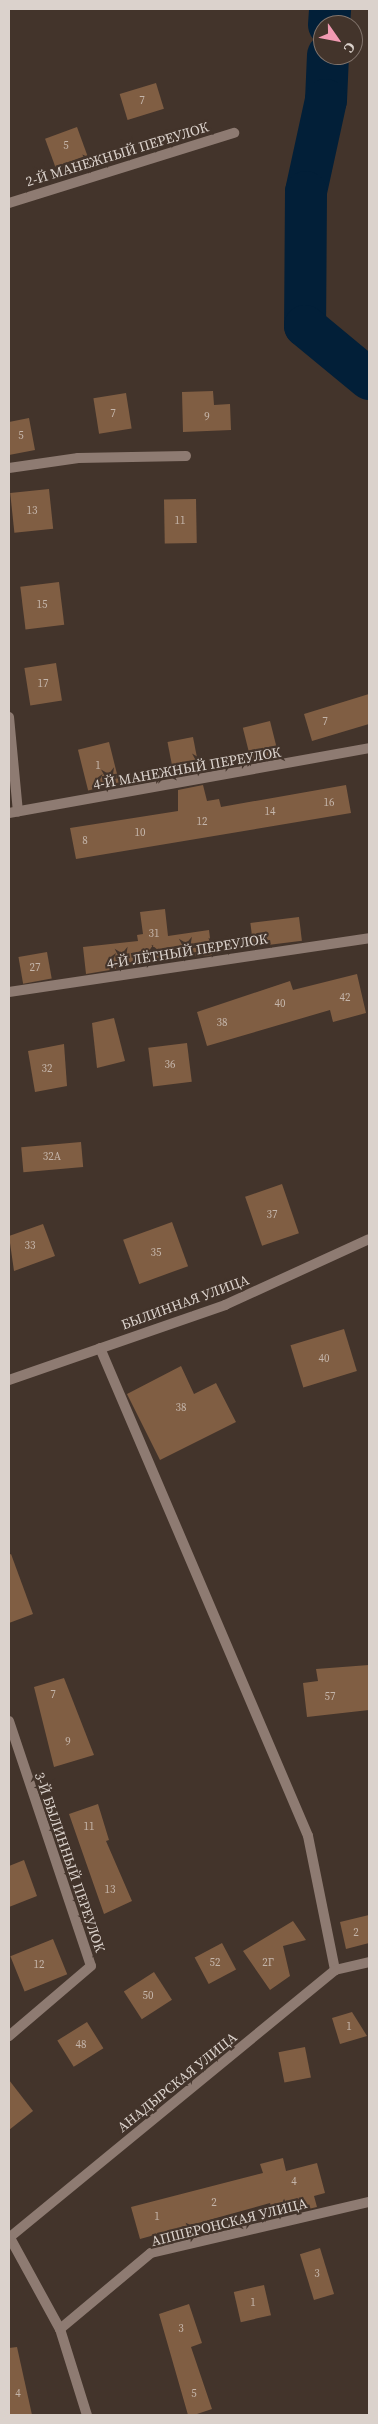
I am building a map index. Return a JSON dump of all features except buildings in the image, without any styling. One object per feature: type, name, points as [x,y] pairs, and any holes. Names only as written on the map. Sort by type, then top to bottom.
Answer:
[{"type":"street","name":"2-Й МАНЕЖНЫЙ ПЕРЕУЛОК","points":[[9,203],[234,133]]},
{"type":"street","points":[[9,468],[78,458],[186,456]]},
{"type":"street","points":[[9,718],[14,813]]},
{"type":"street","name":"4-Й МАНЕЖНЫЙ ПЕРЕУЛОК","points":[[14,813],[369,748]]},
{"type":"street","name":"4-Й ЛЁТНЫЙ ПЕРЕУЛОК","points":[[9,992],[369,938]]},
{"type":"street","name":"БЫЛИННАЯ УЛИЦА","points":[[9,1380],[225,1305],[368,1240]]},
{"type":"street","points":[[100,1348],[308,1836],[335,1970]]},
{"type":"street","name":"3-Й БЫЛИННЫЙ ПЕРЕУЛОК","points":[[9,1721],[91,1966],[9,2036]]},
{"type":"street","name":"АНАДЫРСКАЯ УЛИЦА","points":[[9,2236],[335,1970],[369,1962]]},
{"type":"street","name":"АПШЕРОНСКАЯ УЛИЦА","points":[[60,2329],[152,2253],[369,2202]]},
{"type":"street","points":[[9,2236],[60,2329],[87,2415]]},
{"type":"waterway","points":[[330,9],[330,15]]},
{"type":"waterway","points":[[328,65],[326,100],[306,192],[305,326],[369,379]]}]
